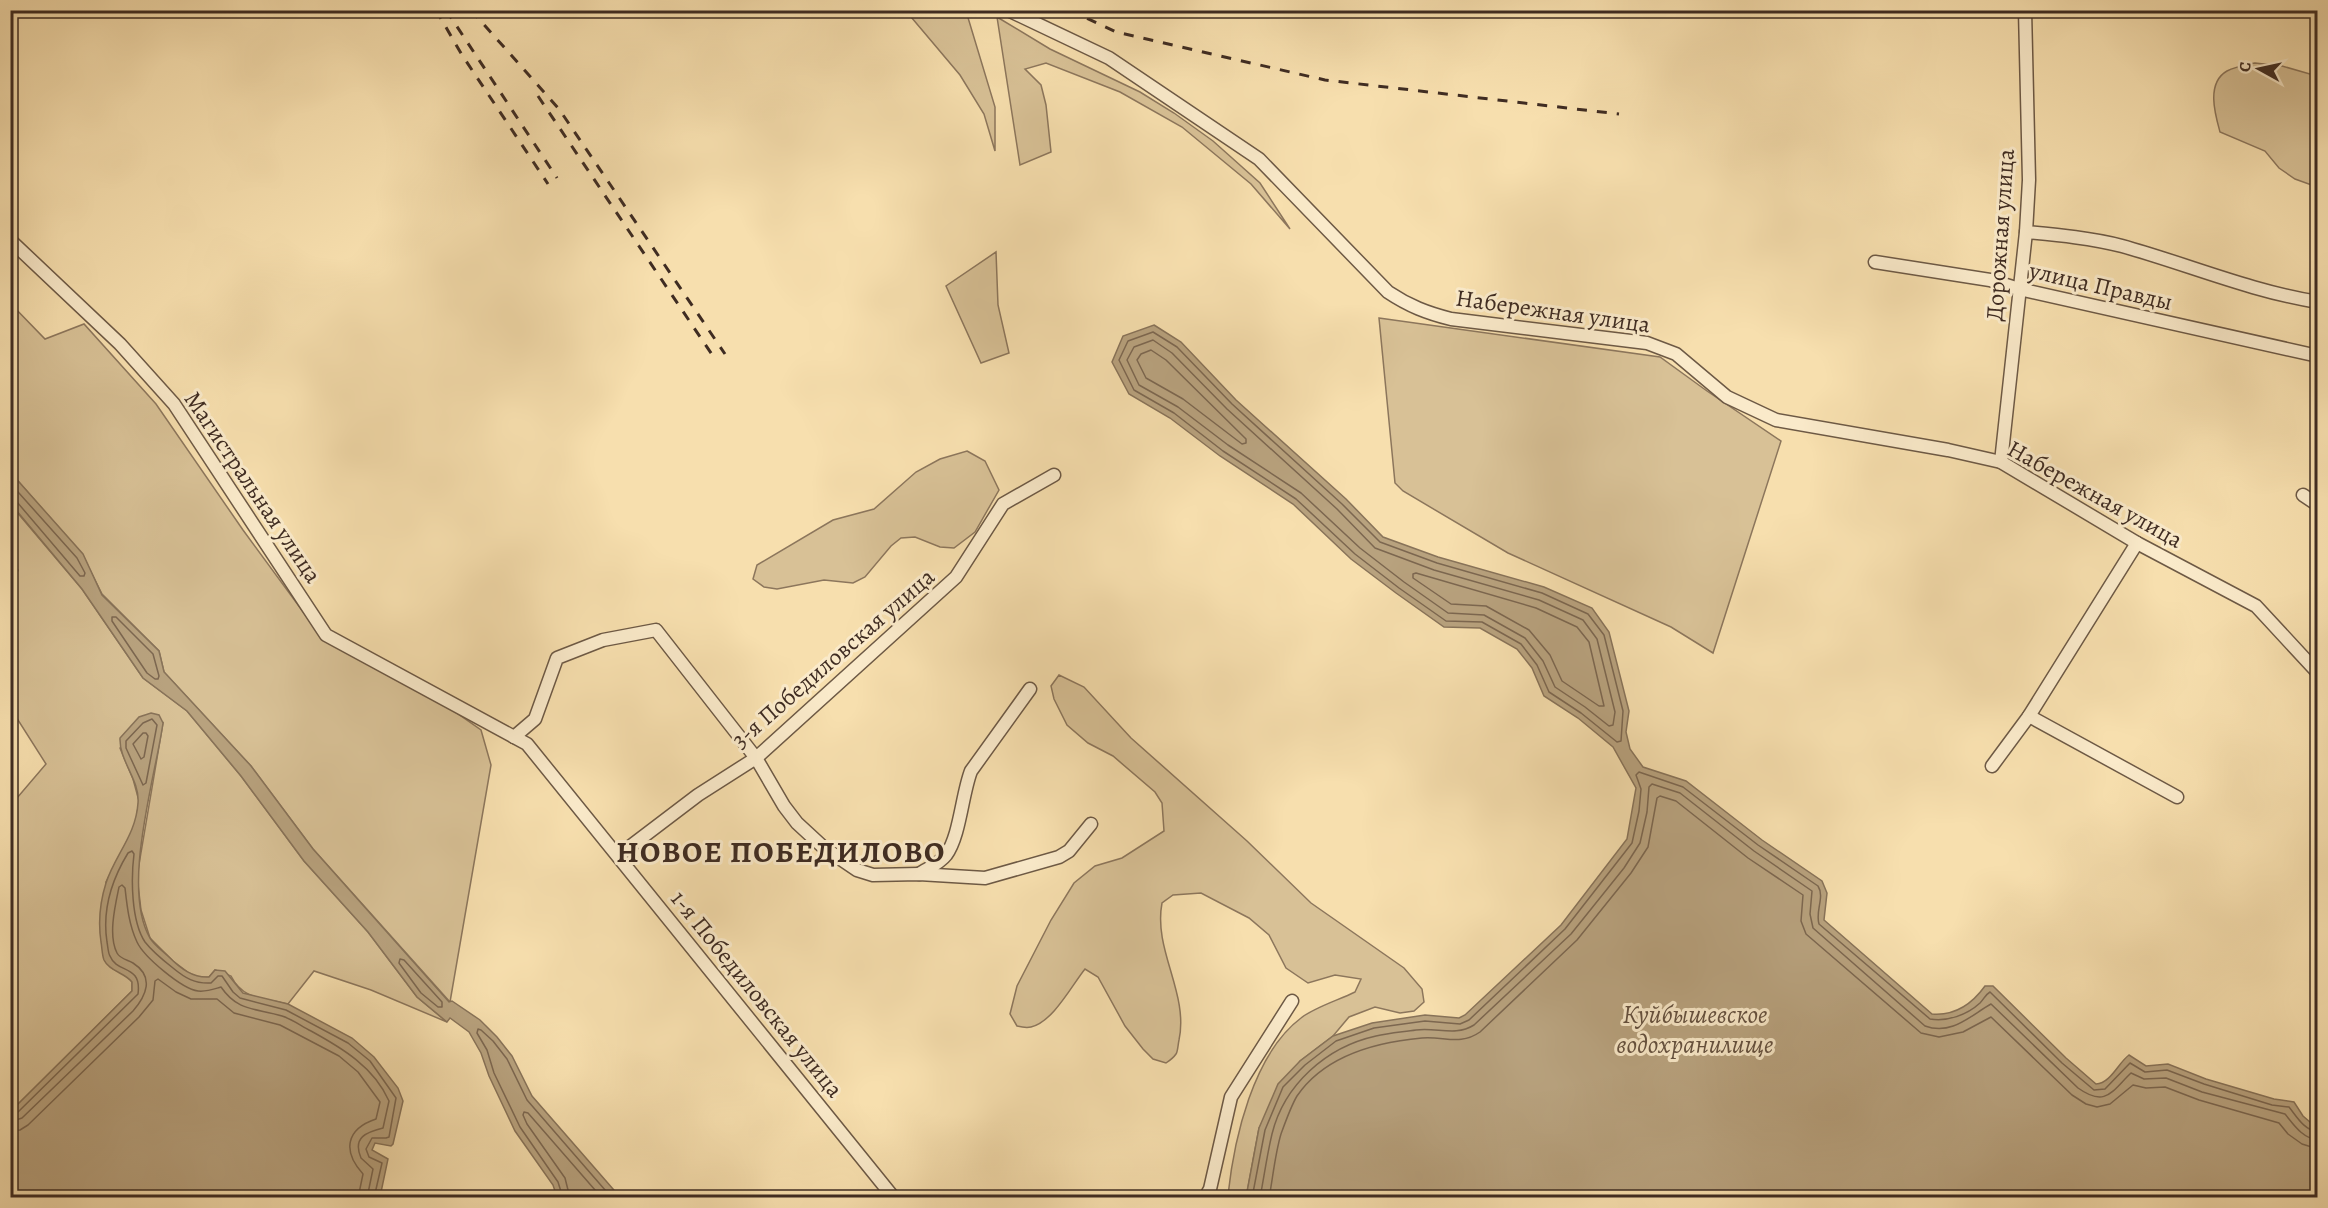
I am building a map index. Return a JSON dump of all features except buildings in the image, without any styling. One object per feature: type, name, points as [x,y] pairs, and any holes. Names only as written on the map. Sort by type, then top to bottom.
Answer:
[{"type":"street","name":"Набережная улица","points":[[1008,10],[1109,58],[1259,159],[1388,292],[1408,305],[1451,319],[1647,342],[1676,354],[1727,397],[1776,420],[1948,450],[2001,462],[2138,543],[2256,606],[2318,673]]},
{"type":"street","name":"Дорожная улица","points":[[2001,462],[2026,232],[2029,180],[2025,10]]},
{"type":"street","points":[[2026,232],[2080,238],[2121,246],[2282,296],[2318,302]]},
{"type":"street","name":"Магистральная улица","points":[[10,240],[120,344],[174,404],[326,635],[485,720]]},
{"type":"street","name":"улица Правды","points":[[1875,262],[1990,280],[2019,289],[2318,356]]},
{"type":"street","name":"3-я Победиловская улица","points":[[619,855],[698,795],[756,758],[956,577],[1003,504],[1054,475]]},
{"type":"street","points":[[2303,495],[2318,505]]},
{"type":"street","points":[[1992,766],[2029,716],[2138,543]]},
{"type":"street","points":[[514,737],[535,719],[557,658],[603,640],[656,630],[756,758],[784,806],[797,823],[823,847],[865,873],[985,879],[1059,857],[1069,851],[1091,824]]},
{"type":"street","points":[[919,874],[946,855],[953,842],[965,785],[971,771],[1030,689]]},
{"type":"street","points":[[2029,716],[2177,797]]},
{"type":"street","name":"1-я Победиловская улица","points":[[485,720],[526,744],[619,855],[894,1197]]},
{"type":"street","points":[[1205,1197],[1210,1189],[1231,1097],[1292,1001]]},
{"type":"shaded area","points":[[906,11],[966,11],[995,107],[995,151],[984,114],[960,75]]},
{"type":"shaded area","points":[[997,17],[1050,49],[1140,92],[1213,141],[1260,183],[1290,229],[1251,184],[1182,127],[1120,92],[1046,63],[1025,69],[1041,85],[1046,105],[1051,152],[1020,165]]},
{"type":"shaded area","points":[[2255,63],[2282,66],[2317,76],[2317,187],[2295,179],[2279,168],[2265,151],[2220,132],[2214,99],[2216,83],[2227,71]]},
{"type":"shaded area","points":[[996,252],[998,305],[1009,353],[981,363],[946,286]]},
{"type":"shaded area","points":[[10,303],[45,339],[84,324],[156,404],[243,530],[323,639],[448,707],[481,730],[491,765],[450,1002],[313,849],[251,766],[164,672],[159,651],[102,594],[82,554],[11,473]]},
{"type":"shaded area","points":[[1379,318],[1660,357],[1781,441],[1713,653],[1671,627],[1508,553],[1403,491],[1395,483]]},
{"type":"shaded area","points":[[967,451],[985,461],[999,490],[975,532],[954,548],[940,547],[915,537],[901,538],[891,546],[865,577],[853,583],[824,580],[777,589],[764,587],[753,579],[757,565],[833,520],[874,509],[916,472],[940,459]]},
{"type":"shaded area","points":[[10,504],[82,589],[143,678],[187,711],[241,776],[304,861],[368,932],[417,997],[447,1022],[371,990],[314,971],[288,1004],[255,997],[242,990],[231,976],[215,970],[209,977],[199,978],[189,973],[150,938],[141,910],[137,876],[163,723],[120,748],[139,801],[135,826],[106,882],[113,969],[126,975],[132,982],[132,991],[11,1111],[11,805],[46,764],[11,709],[11,588],[18,570],[11,561]]},
{"type":"shaded area","points":[[1059,675],[1084,687],[1131,738],[1247,841],[1311,903],[1404,968],[1422,989],[1424,1002],[1414,1011],[1400,1013],[1375,1007],[1349,1017],[1333,1036],[1300,1061],[1259,1128],[1246,1198],[1228,1195],[1241,1124],[1258,1075],[1284,1034],[1301,1018],[1355,992],[1361,979],[1335,975],[1308,983],[1286,968],[1269,935],[1249,918],[1201,893],[1173,895],[1162,903],[1161,920],[1162,938],[1176,988],[1181,1023],[1177,1051],[1171,1059],[1166,1063],[1153,1059],[1143,1049],[1125,1026],[1098,977],[1085,969],[1047,1018],[1031,1027],[1017,1026],[1010,1014],[1017,986],[1051,920],[1074,883],[1095,866],[1122,858],[1164,831],[1162,803],[1155,792],[1113,756],[1088,743],[1067,725],[1054,699],[1051,686]]},
{"type":"water","name":"Куйбышевское водохранилище","points":[[1154,325],[1181,342],[1236,400],[1346,499],[1383,537],[1438,557],[1544,587],[1592,608],[1609,632],[1629,711],[1626,732],[1630,749],[1643,767],[1686,781],[1762,840],[1822,881],[1827,893],[1824,920],[1932,1014],[1948,1013],[1962,1008],[1985,986],[1993,986],[2066,1058],[2096,1084],[2106,1080],[2129,1055],[2146,1066],[2168,1064],[2206,1079],[2274,1099],[2294,1102],[2303,1116],[2317,1128],[2317,1197],[1246,1197],[1259,1128],[1278,1084],[1300,1061],[1333,1036],[1372,1023],[1425,1015],[1459,1018],[1465,1015],[1561,925],[1627,839],[1636,788],[1613,747],[1578,718],[1544,696],[1532,668],[1517,649],[1480,628],[1444,627],[1351,559],[1293,504],[1220,456],[1170,418],[1129,394],[1112,362],[1123,336]]},
{"type":"water","points":[[11,473],[83,554],[102,595],[159,651],[164,672],[251,766],[313,849],[449,1002],[452,1001],[480,1020],[497,1037],[512,1056],[532,1096],[620,1197],[557,1197],[553,1185],[515,1131],[489,1076],[481,1053],[469,1032],[450,1018],[447,1022],[417,997],[368,932],[304,861],[241,776],[187,711],[143,678],[82,589],[11,504]]},
{"type":"water","points":[[151,713],[159,715],[163,723],[139,863],[142,917],[150,938],[156,946],[188,972],[209,977],[215,970],[225,971],[243,993],[288,1004],[352,1038],[374,1057],[398,1088],[403,1101],[393,1144],[391,1146],[375,1143],[372,1150],[388,1159],[380,1197],[11,1197],[11,1111],[132,991],[132,982],[106,964],[104,960],[100,935],[100,912],[106,883],[133,825],[138,803],[136,786],[123,755],[120,738],[139,717]]},
{"type":"railway","points":[[436,10],[462,55],[548,184]]},
{"type":"railway","points":[[446,10],[557,178]]},
{"type":"railway","points":[[471,10],[559,109],[725,354]]},
{"type":"railway","points":[[1069,10],[1116,32],[1325,80],[1619,114]]},
{"type":"railway","points":[[538,96],[715,359]]},
{"type":"district","name":"НОВОЕ ПОБЕДИЛОВО","points":[[781,852]]}]
